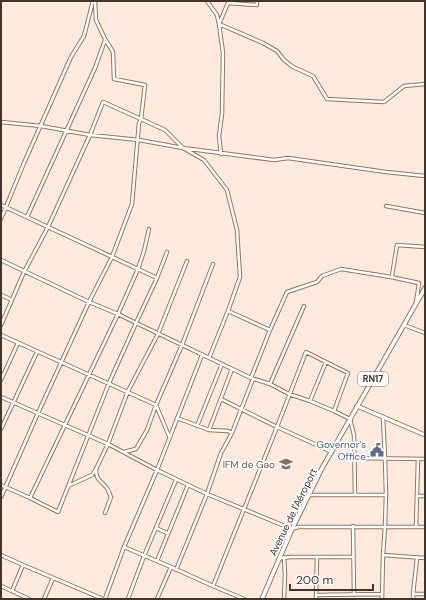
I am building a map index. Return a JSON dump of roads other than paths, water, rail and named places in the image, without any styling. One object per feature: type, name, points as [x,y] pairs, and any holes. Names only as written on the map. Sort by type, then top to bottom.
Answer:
[{"type":"main road","name":"Avenue de l'Aéroport","points":[[262,599],[292,529],[321,470],[425,288]]},
{"type":"street","points":[[1,497],[38,413],[112,257],[132,204],[139,124],[141,119],[145,85],[114,79],[113,52],[96,20],[94,1]]},
{"type":"street","points":[[1,219],[71,57],[84,36],[94,1]]},
{"type":"street","points":[[207,1],[217,15],[223,53],[222,114],[219,136],[220,154]]},
{"type":"street","points":[[219,24],[228,3],[257,6],[257,1]]},
{"type":"street","points":[[219,24],[263,43],[277,51],[284,60],[293,67],[313,76],[327,99],[384,102],[404,86],[425,84]]},
{"type":"street","points":[[27,217],[95,68],[105,39]]},
{"type":"street","points":[[1,325],[24,272],[48,227],[90,135],[103,102],[165,130],[183,148],[204,160],[227,190],[237,230],[240,277],[228,312],[209,358]]},
{"type":"street","points":[[1,122],[41,126],[90,135],[138,140],[220,154],[274,160],[288,158],[425,176]]},
{"type":"street","points":[[1,205],[157,278]]},
{"type":"street","points":[[386,206],[425,213]]},
{"type":"street","points":[[30,498],[138,269],[149,229]]},
{"type":"street","points":[[391,277],[397,245],[425,247]]},
{"type":"street","points":[[1,485],[58,512],[87,435],[109,383],[168,252]]},
{"type":"street","points":[[1,260],[232,369],[270,384],[289,394],[334,411],[350,420],[354,435],[355,495]]},
{"type":"street","points":[[67,486],[92,474],[96,469],[108,444],[128,391],[158,334],[187,261]]},
{"type":"street","points":[[124,452],[136,449],[144,436],[156,404],[182,345],[213,264]]},
{"type":"street","points":[[176,570],[207,494],[221,453],[232,433],[242,409],[270,330],[287,292],[317,282],[322,276],[341,269],[419,283],[415,305]]},
{"type":"street","points":[[1,295],[12,300]]},
{"type":"street","points":[[270,384],[304,306]]},
{"type":"street","points":[[228,312],[270,330]]},
{"type":"street","points":[[404,325],[425,333]]},
{"type":"street","points":[[1,335],[156,404],[170,437]]},
{"type":"street","points":[[1,380],[18,343]]},
{"type":"street","points":[[1,429],[37,352]]},
{"type":"street","points":[[213,586],[306,352],[348,373],[334,411]]},
{"type":"street","points":[[1,555],[104,599],[202,355]]},
{"type":"street","points":[[310,401],[326,362]]},
{"type":"street","points":[[197,426],[222,364]]},
{"type":"street","points":[[208,430],[232,369]]},
{"type":"street","points":[[1,397],[108,444],[176,480],[292,529],[298,527],[353,526],[425,527]]},
{"type":"street","points":[[221,399],[332,452]]},
{"type":"street","points":[[357,406],[425,435]]},
{"type":"street","points":[[177,418],[208,430],[228,431],[232,433]]},
{"type":"street","points":[[382,599],[386,495],[383,418]]},
{"type":"street","points":[[354,458],[425,459]]},
{"type":"street","points":[[416,527],[418,459]]},
{"type":"street","points":[[96,469],[96,475],[99,481],[108,489],[111,497],[105,513]]},
{"type":"street","points":[[128,599],[144,556],[176,480]]},
{"type":"street","points":[[157,561],[188,485]]},
{"type":"street","points":[[308,495],[386,495]]},
{"type":"street","points":[[417,496],[425,496]]},
{"type":"street","points":[[353,526],[354,595]]},
{"type":"street","points":[[156,528],[168,533]]},
{"type":"street","points":[[124,548],[244,599]]},
{"type":"street","points":[[282,553],[284,557],[285,574],[284,599]]},
{"type":"street","points":[[383,555],[425,558]]},
{"type":"street","points":[[316,599],[317,557]]},
{"type":"street","points":[[279,558],[353,557]]},
{"type":"street","points":[[413,599],[417,558]]},
{"type":"street","points":[[12,591],[23,565]]},
{"type":"street","points":[[157,599],[171,567]]},
{"type":"street","points":[[44,599],[53,578]]},
{"type":"street","points":[[1,586],[29,599]]},
{"type":"street","points":[[317,595],[382,594]]},
{"type":"street","points":[[413,594],[425,594]]},
{"type":"place","name":"Governor's Office","points":[[377,450]]},
{"type":"place","name":"IFM de Gao","points":[[286,464]]}]
